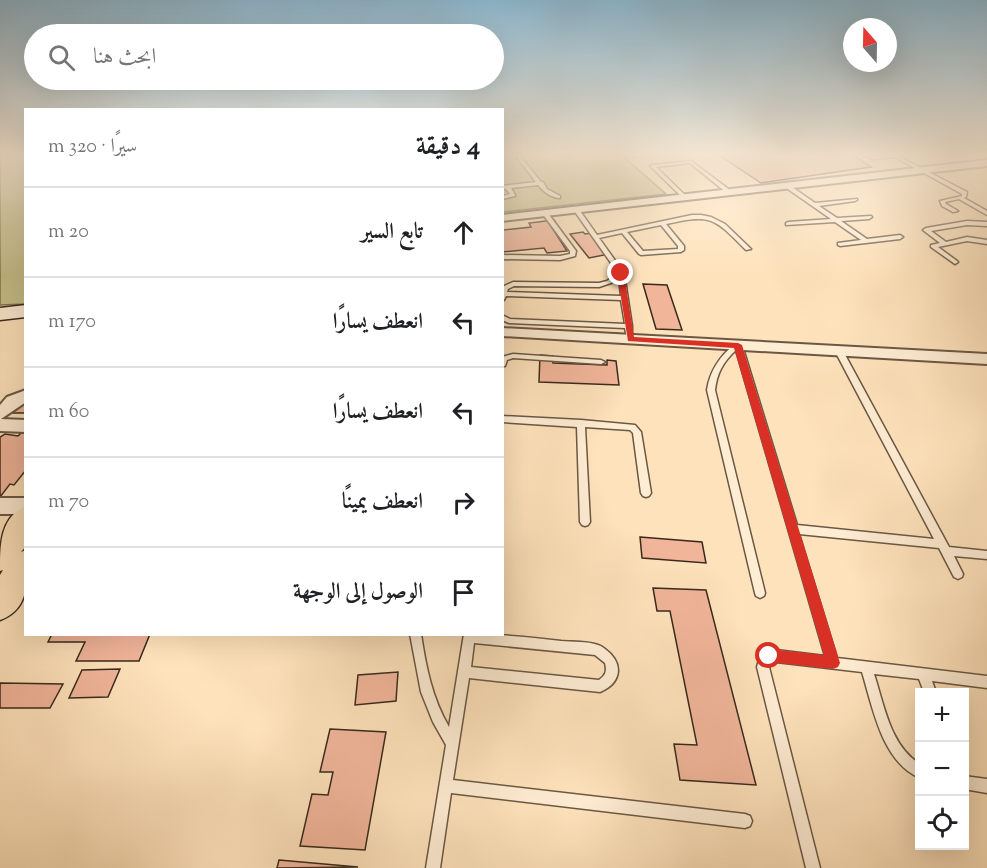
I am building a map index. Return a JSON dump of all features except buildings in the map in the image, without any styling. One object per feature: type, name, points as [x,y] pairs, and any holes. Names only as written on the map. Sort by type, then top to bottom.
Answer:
[{"type":"main road","points":[[0,314],[24,311]]},
{"type":"main road","points":[[0,324],[24,321]]},
{"type":"main road","points":[[0,557],[24,522]]},
{"type":"main road","points":[[0,604],[24,568]]},
{"type":"street","points":[[504,218],[698,196]]},
{"type":"street","points":[[504,332],[630,333],[738,345],[987,359]]},
{"type":"street","points":[[0,414],[13,401],[24,396]]},
{"type":"street","points":[[0,425],[24,426]]},
{"type":"street","points":[[0,506],[24,506]]},
{"type":"lane","points":[[801,196],[866,241]]},
{"type":"lane","points":[[955,211],[944,205],[942,201],[965,196]]},
{"type":"lane","points":[[960,198],[987,213]]},
{"type":"lane","points":[[814,205],[855,200]]},
{"type":"lane","points":[[504,318],[509,321],[630,333],[621,273],[576,209]]},
{"type":"lane","points":[[504,256],[560,258],[573,255],[573,251],[545,213]]},
{"type":"lane","points":[[597,237],[708,216],[721,222],[748,249]]},
{"type":"lane","points":[[788,224],[869,217]]},
{"type":"lane","points":[[624,232],[641,253],[681,250],[681,246],[662,223]]},
{"type":"lane","points":[[944,243],[926,230],[967,223],[987,224]]},
{"type":"lane","points":[[840,244],[900,237]]},
{"type":"lane","points":[[955,262],[933,246],[967,239],[987,242]]},
{"type":"lane","points":[[504,292],[505,288],[513,284],[599,285],[609,282],[621,273]]},
{"type":"lane","points":[[547,295],[548,285]]},
{"type":"lane","points":[[504,297],[547,295],[625,298]]},
{"type":"lane","points":[[760,593],[711,390],[712,376],[717,364],[738,345],[833,663]]},
{"type":"lane","points":[[839,351],[958,574]]},
{"type":"lane","points":[[504,359],[513,356],[601,362]]},
{"type":"lane","points":[[504,419],[625,425],[637,432],[646,493]]},
{"type":"lane","points":[[581,423],[585,522]]},
{"type":"lane","points":[[793,529],[987,555]]},
{"type":"lane","points":[[415,636],[428,702],[438,724],[453,744]]},
{"type":"lane","points":[[433,868],[470,636],[597,650],[610,660],[611,676],[600,686],[465,672]]},
{"type":"lane","points":[[813,868],[764,660],[769,656],[776,656],[987,682]]},
{"type":"lane","points":[[866,667],[893,745],[900,758],[915,768]]},
{"type":"lane","points":[[923,674],[928,688]]},
{"type":"lane","points":[[969,783],[987,786]]},
{"type":"lane","points":[[446,786],[745,821]]},
{"type":"shaded area","points":[[0,196],[24,196],[24,304],[0,305]]},
{"type":"shaded area","points":[[504,196],[652,196],[504,212]]},
{"type":"route","points":[[621,273],[630,339],[738,345],[833,663],[769,656]]}]
